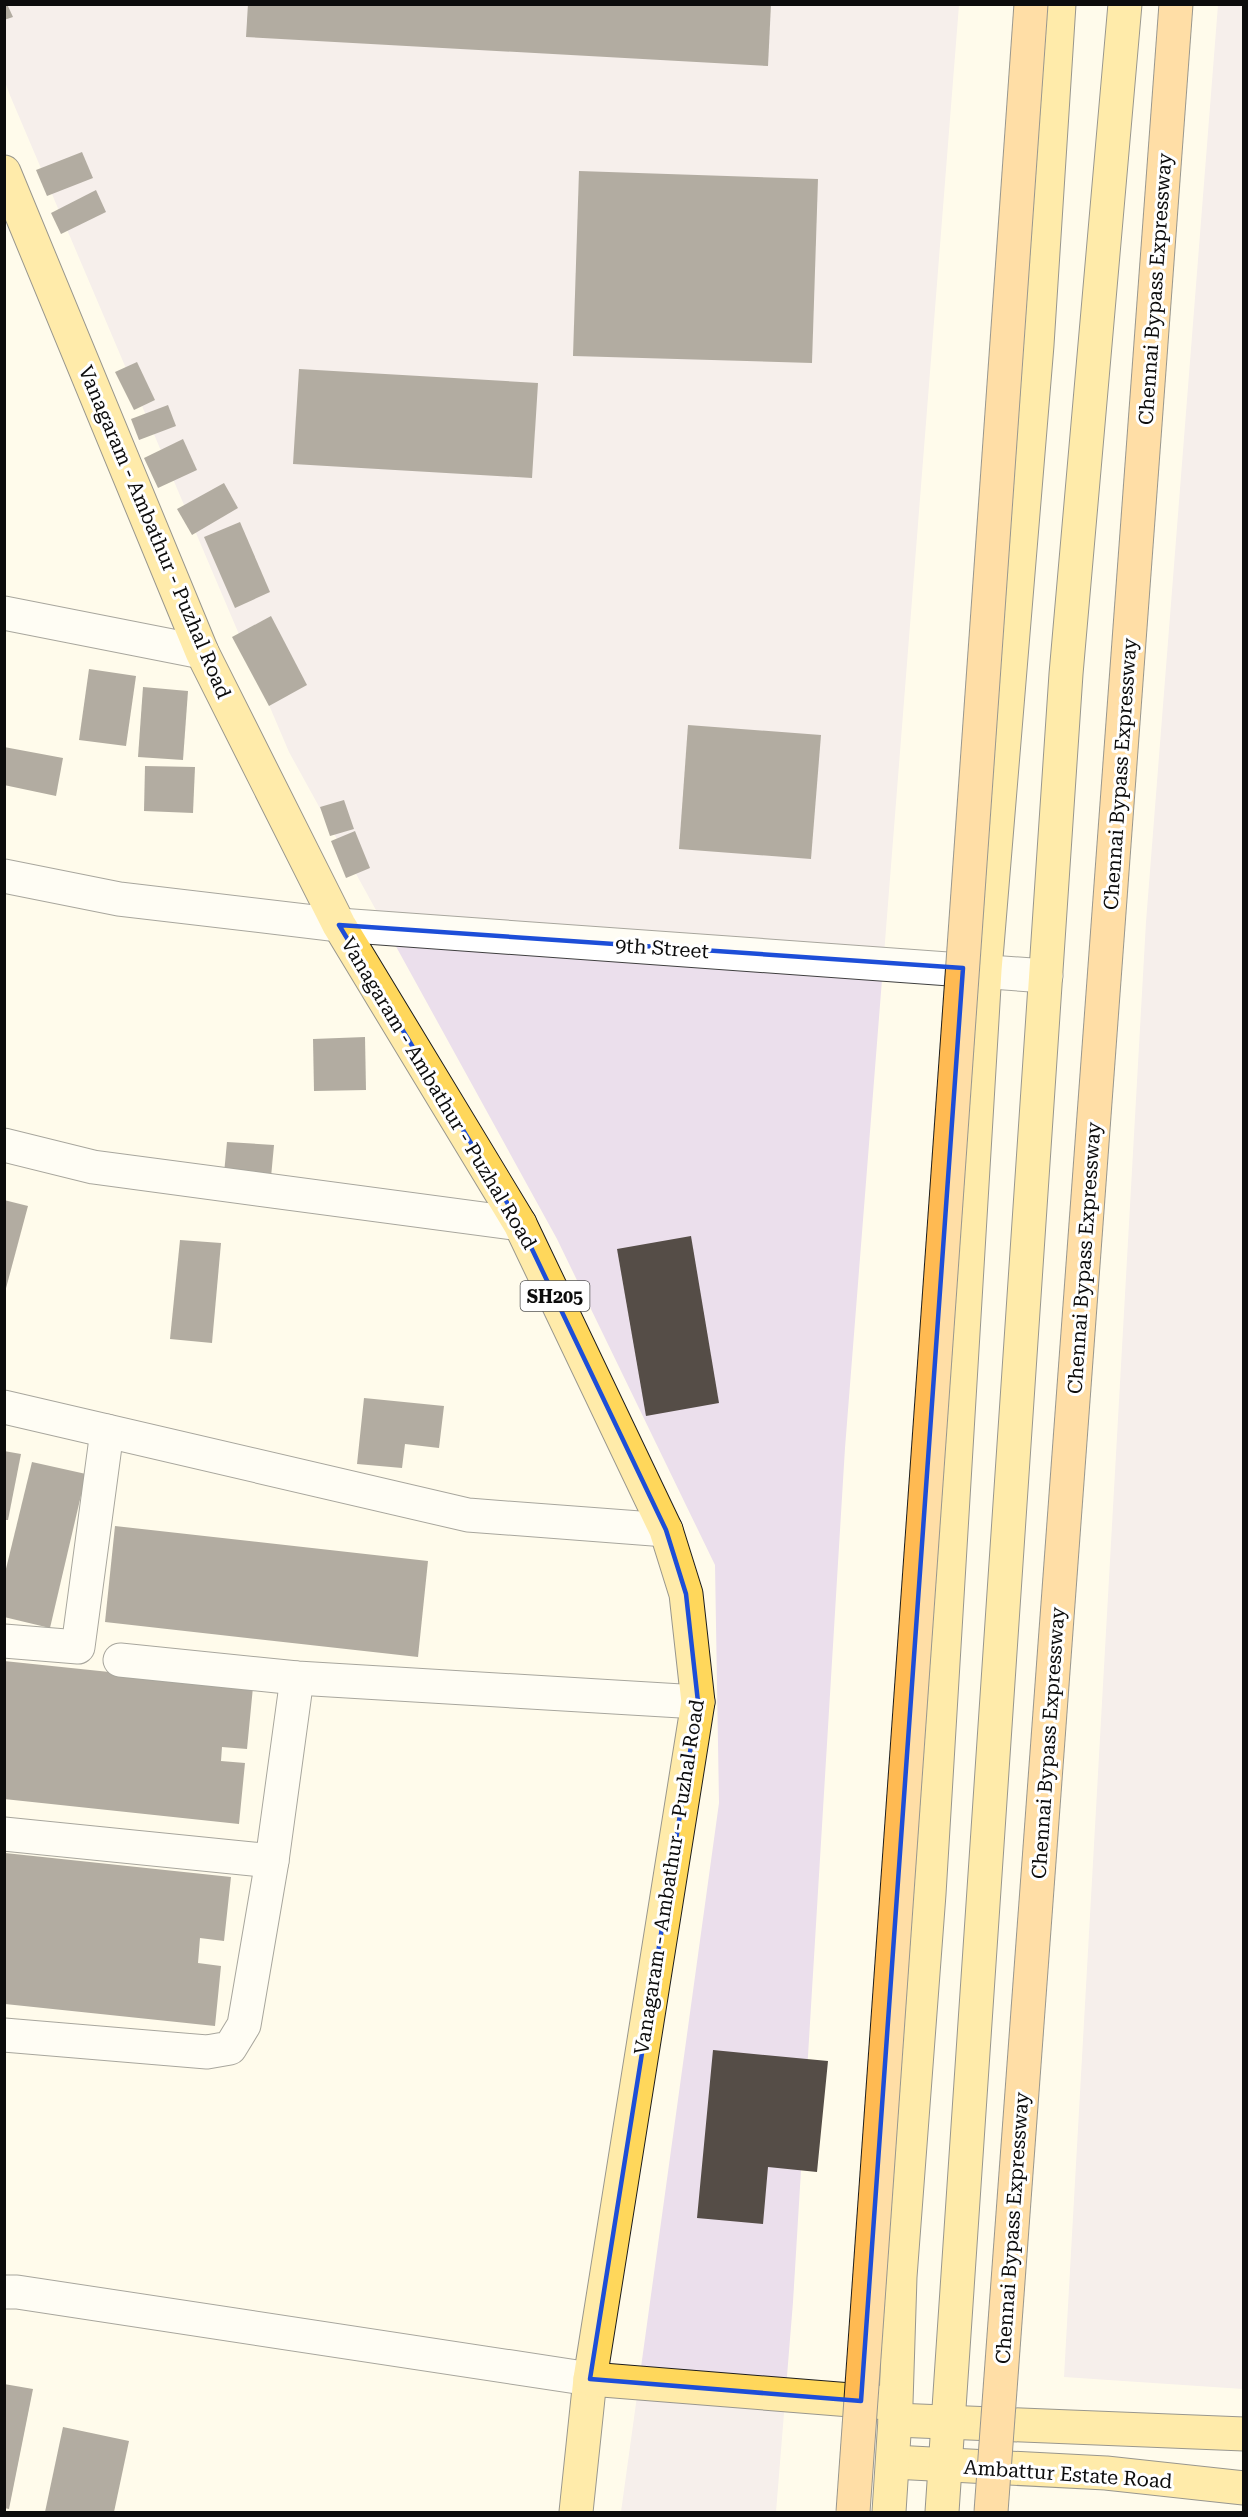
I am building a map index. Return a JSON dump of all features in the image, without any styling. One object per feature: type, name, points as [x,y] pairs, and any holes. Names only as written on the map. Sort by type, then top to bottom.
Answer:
[{"type":"highway","points":[[853,2512],[1031,4]]},
{"type":"highway","name":"Chennai Bypass Expressway","points":[[991,2512],[1176,4]]},
{"type":"main road","points":[[889,2512],[896,2412],[900,2277],[929,1894],[985,970],[1036,356],[1059,4]]},
{"type":"main road","points":[[942,2512],[1066,674],[1125,4]]},
{"type":"main road","name":"Vanagaram - Ambathur - Puzhal Road","points":[[4,172],[202,652],[339,925],[520,1224],[666,1530],[686,1594],[698,1702],[591,2379],[576,2512]]},
{"type":"main road","points":[[591,2379],[896,2412],[949,2423],[1244,2434]]},
{"type":"main road","points":[[1106,2473],[1109,2430]]},
{"type":"main road","name":"Ambattur Estate Road","points":[[893,2462],[1106,2473],[1244,2488]]},
{"type":"street","points":[[4,614],[202,652]]},
{"type":"street","name":"9th Street","points":[[4,876],[119,900],[339,925],[1046,976]]},
{"type":"street","points":[[4,1145],[93,1167],[520,1224]]},
{"type":"street","points":[[4,1407],[468,1515],[666,1530]]},
{"type":"street","points":[[4,1641],[78,1647],[107,1431]]},
{"type":"street","points":[[120,1660],[297,1678],[698,1702]]},
{"type":"street","points":[[4,2035],[207,2052],[230,2048],[244,2025],[272,1861],[297,1678]]},
{"type":"street","points":[[4,1834],[272,1861]]},
{"type":"street","points":[[4,2292],[17,2292],[591,2379]]},
{"type":"highlighted area","points":[[339,925],[963,968],[861,2401],[590,2379],[698,1702],[686,1594],[666,1530],[520,1224]]},
{"type":"shaded area","points":[[4,5],[959,5],[845,1448],[793,2302],[776,2512],[621,2512],[719,1803],[715,1565],[557,1239],[289,752],[9,93],[4,79]]},
{"type":"shaded area","points":[[1218,5],[1244,5],[1243,2389],[1064,2377],[1146,922]]},
{"type":"building","points":[[4,4],[7,4],[13,17],[4,20]]},
{"type":"building","points":[[248,4],[771,4],[768,66],[246,37]]},
{"type":"building","points":[[82,152],[93,178],[47,196],[36,170]]},
{"type":"building","points":[[579,171],[818,179],[812,363],[573,356]]},
{"type":"building","points":[[96,190],[106,212],[61,234],[51,213]]},
{"type":"building","points":[[137,362],[155,400],[134,410],[115,372]]},
{"type":"building","points":[[299,369],[538,383],[532,478],[293,464]]},
{"type":"building","points":[[168,405],[176,426],[139,440],[131,419]]},
{"type":"building","points":[[183,439],[197,470],[158,488],[144,458]]},
{"type":"building","points":[[224,483],[238,508],[192,535],[177,509]]},
{"type":"building","points":[[240,522],[270,592],[235,608],[204,537]]},
{"type":"building","points":[[271,616],[307,685],[269,706],[232,637]]},
{"type":"building","points":[[89,669],[136,676],[126,746],[79,740]]},
{"type":"building","points":[[143,687],[188,691],[183,760],[138,757]]},
{"type":"building","points":[[688,725],[821,735],[811,859],[679,849]]},
{"type":"building","points":[[4,747],[63,758],[56,796],[4,785]]},
{"type":"building","points":[[145,766],[195,767],[193,813],[144,811]]},
{"type":"building","points":[[344,800],[354,829],[330,836],[320,807]]},
{"type":"building","points":[[355,831],[370,868],[346,878],[331,841]]},
{"type":"building","points":[[365,1037],[366,1090],[314,1091],[313,1039]]},
{"type":"building","points":[[227,1142],[274,1145],[270,1188],[223,1184]]},
{"type":"building","points":[[4,1200],[28,1206],[5,1292],[4,1292]]},
{"type":"building","points":[[691,1236],[719,1403],[646,1416],[617,1249]]},
{"type":"building","points":[[180,1240],[221,1243],[212,1343],[170,1339]]},
{"type":"building","points":[[364,1398],[444,1406],[439,1448],[405,1444],[402,1468],[357,1464]]},
{"type":"building","points":[[4,1451],[21,1454],[8,1520],[4,1520]]},
{"type":"building","points":[[32,1462],[86,1474],[50,1628],[4,1617],[4,1577]]},
{"type":"building","points":[[115,1526],[428,1561],[418,1657],[105,1622]]},
{"type":"building","points":[[4,1661],[253,1687],[247,1749],[222,1747],[221,1761],[245,1763],[239,1824],[4,1799]]},
{"type":"building","points":[[5,1853],[231,1877],[224,1941],[200,1938],[198,1963],[221,1966],[215,2026],[5,2004]]},
{"type":"building","points":[[713,2050],[828,2061],[817,2172],[768,2167],[763,2224],[697,2218]]},
{"type":"building","points":[[4,2384],[33,2389],[9,2509],[4,2508]]},
{"type":"building","points":[[63,2427],[129,2441],[114,2512],[45,2512]]}]
